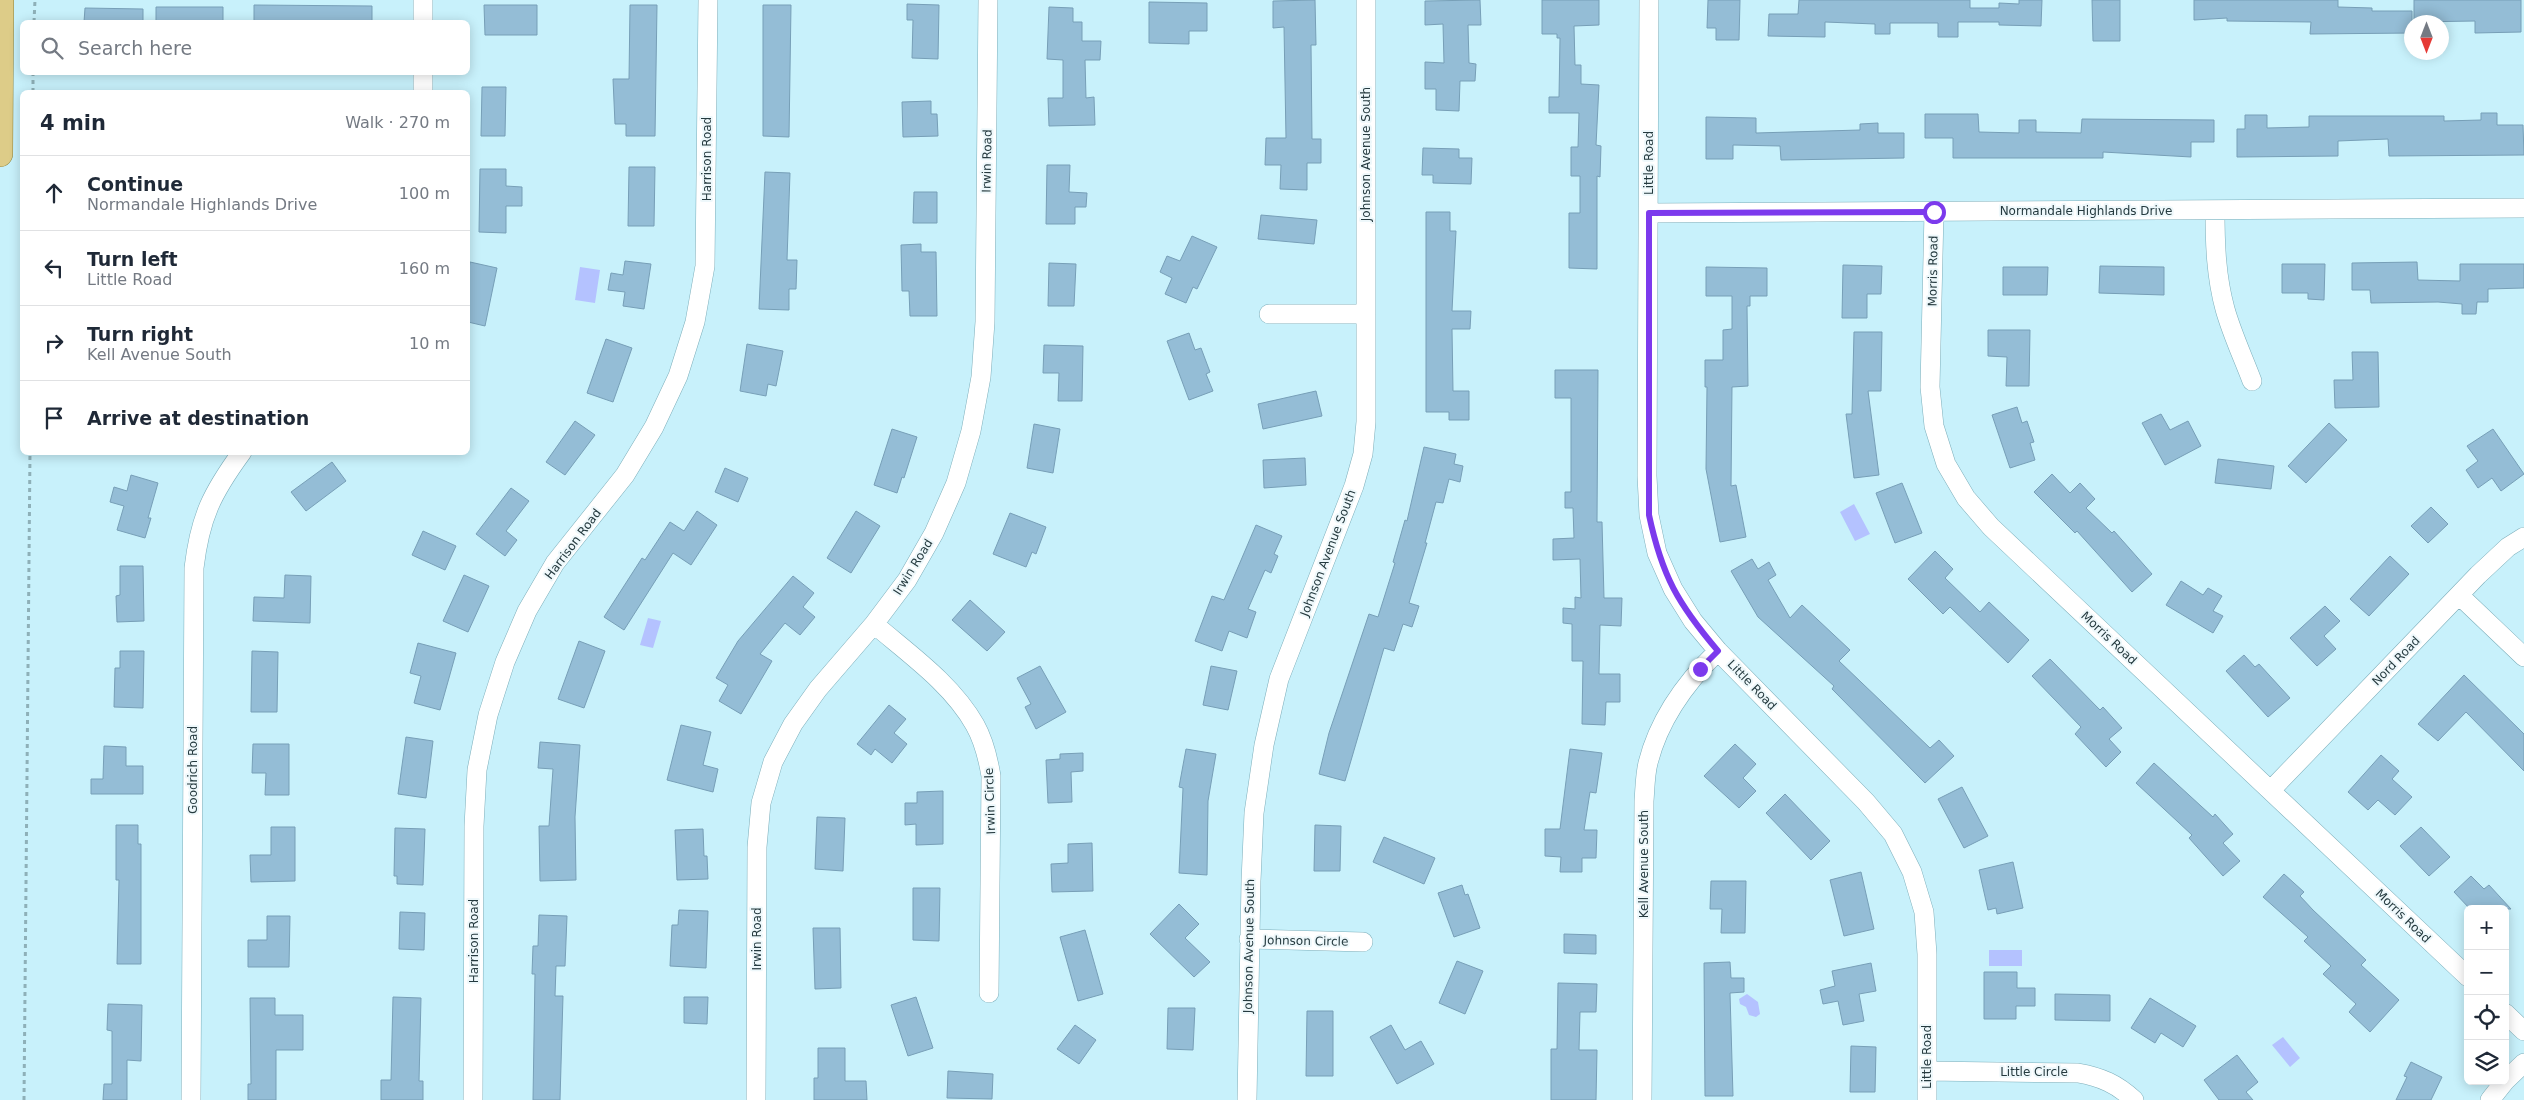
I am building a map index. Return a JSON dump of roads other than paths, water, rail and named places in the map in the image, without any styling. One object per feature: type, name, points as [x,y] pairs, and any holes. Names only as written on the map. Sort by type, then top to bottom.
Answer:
[{"type":"main road","points":[[0,154],[1,0]]},
{"type":"street","points":[[423,0],[423,20]]},
{"type":"street","name":"Harrison Road","points":[[473,1100],[474,826],[478,770],[488,716],[505,662],[527,610],[556,563],[625,475],[654,427],[678,376],[695,322],[705,266],[708,0]]},
{"type":"street","name":"Irwin Road","points":[[756,1100],[757,847],[761,804],[772,762],[793,724],[818,689],[874,624],[906,580],[934,533],[948,500],[971,431],[981,377],[984,322],[988,0]]},
{"type":"street","name":"Johnson Avenue South","points":[[1247,1100],[1249,939],[1254,813],[1264,745],[1279,679],[1354,486],[1362,454],[1366,422],[1366,0]]},
{"type":"street","name":"Little Road","points":[[1649,0],[1649,515],[1657,553],[1673,589],[1693,622],[1718,651],[1866,802],[1893,834],[1908,864],[1924,912],[1927,954],[1927,1100]]},
{"type":"street","points":[[423,75],[423,90]]},
{"type":"street","name":"Normandale Highlands Drive","points":[[1649,213],[2524,208]]},
{"type":"street","points":[[2215,210],[2215,250],[2225,310],[2252,381]]},
{"type":"street","name":"Morris Road","points":[[1934,212],[1930,387],[1934,426],[1946,464],[1966,498],[1991,527],[2464,973]]},
{"type":"street","points":[[1269,314],[1366,314]]},
{"type":"street","name":"Goodrich Road","points":[[190,1100],[194,568],[198,536],[208,505],[223,477],[240,455]]},
{"type":"street","name":"Nord Road","points":[[2271,790],[2459,595],[2508,548],[2524,537]]},
{"type":"street","points":[[2459,595],[2524,657]]},
{"type":"street","name":"Irwin Circle","points":[[874,624],[962,705],[976,726],[986,750],[991,776],[989,993]]},
{"type":"street","name":"Kell Avenue South","points":[[1642,1100],[1644,801],[1647,764],[1659,730],[1678,698],[1700,669],[1718,651]]},
{"type":"street","name":"Johnson Circle","points":[[1249,939],[1362,942]]},
{"type":"street","points":[[2509,1017],[2524,1031]]},
{"type":"street","points":[[2509,1077],[2524,1062]]},
{"type":"street","name":"Little Circle","points":[[1927,1071],[2078,1073],[2098,1076],[2119,1086],[2134,1100]]},
{"type":"street","points":[[2490,1100],[2502,1085]]},
{"type":"water","points":[[580,267],[600,270],[595,303],[575,300]]},
{"type":"water","points":[[1854,504],[1870,534],[1855,541],[1840,512]]},
{"type":"water","points":[[648,618],[661,621],[653,648],[640,645]]},
{"type":"water","points":[[1989,950],[2022,950],[2022,966],[1989,966]]},
{"type":"water","points":[[1747,994],[1758,1002],[1760,1014],[1756,1017],[1749,1015],[1746,1007],[1740,1004],[1739,999]]},
{"type":"water","points":[[2283,1037],[2300,1058],[2290,1067],[2272,1045]]}]
